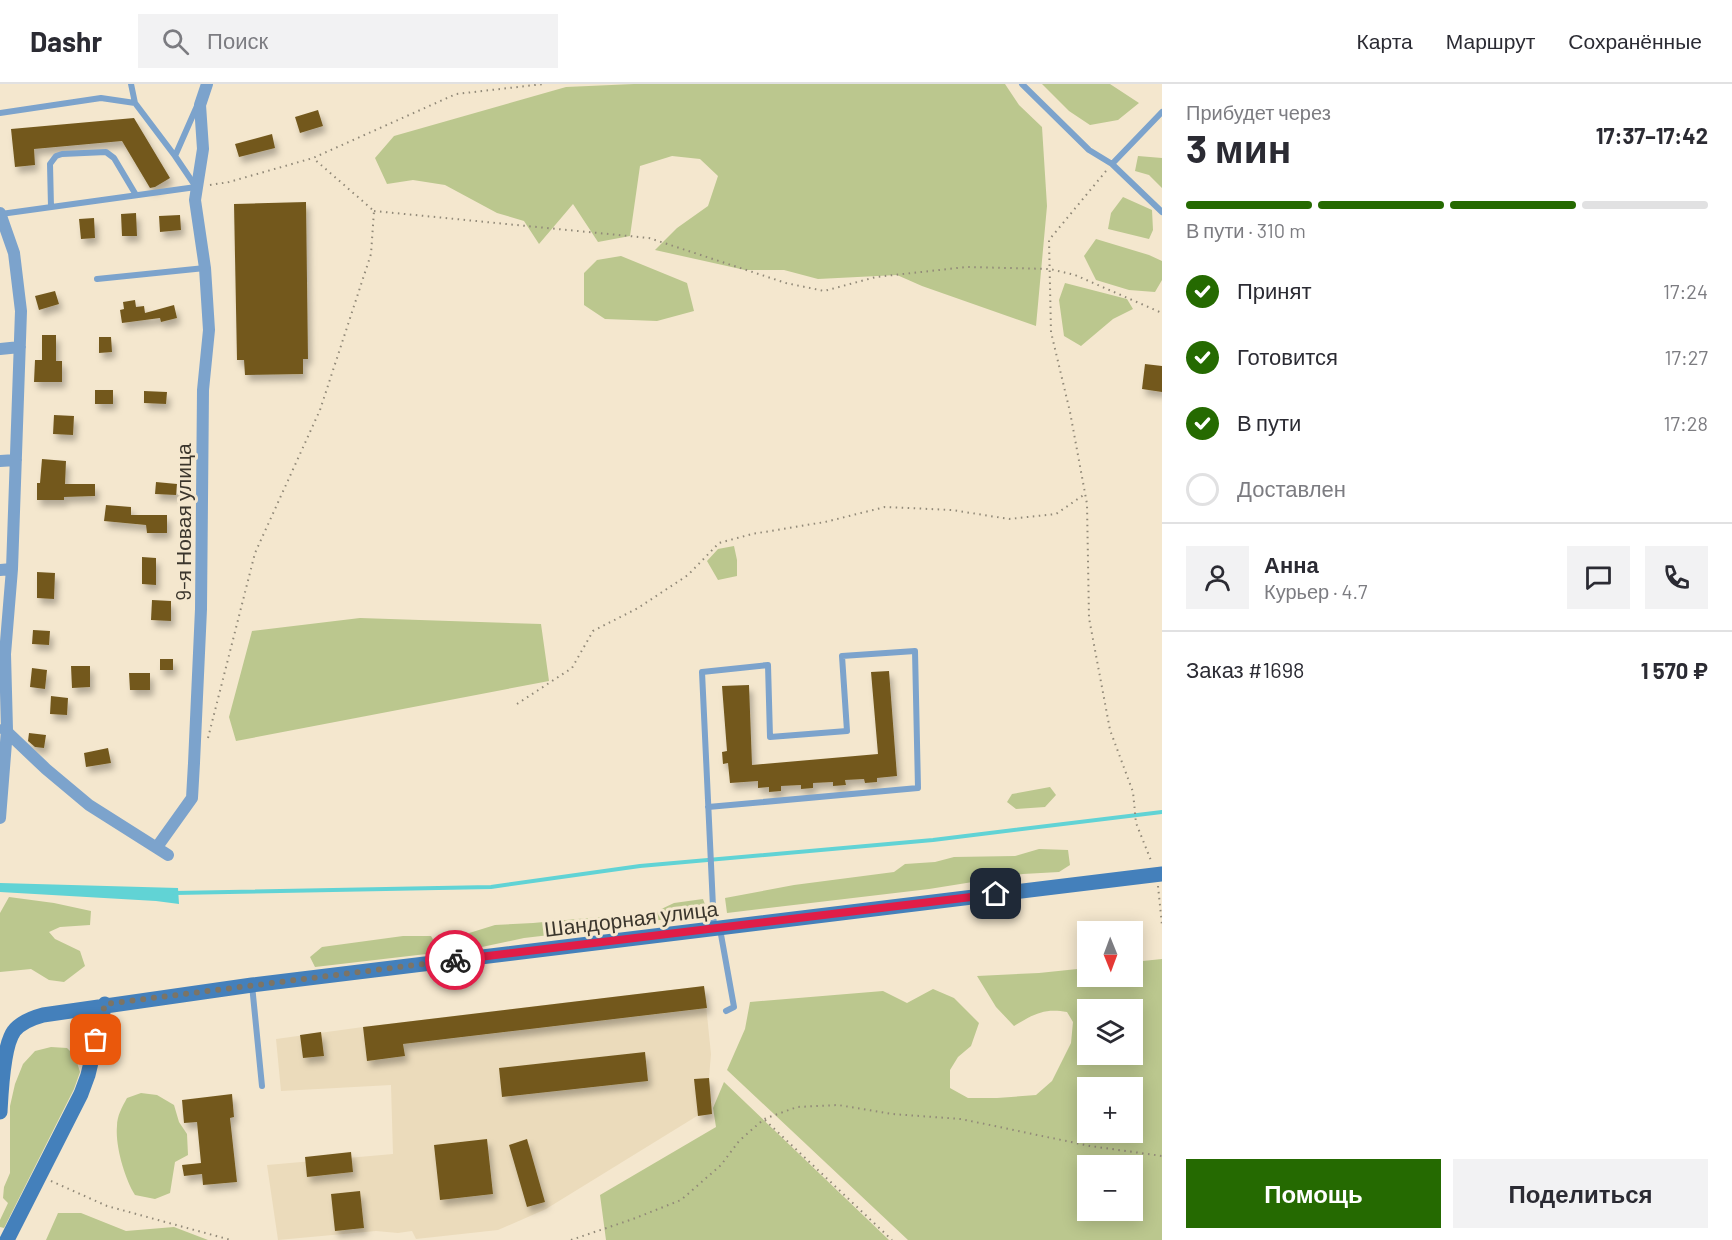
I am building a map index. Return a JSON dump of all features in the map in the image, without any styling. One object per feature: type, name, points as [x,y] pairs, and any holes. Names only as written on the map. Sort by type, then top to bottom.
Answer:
[{"type":"street","points":[[201,99],[207,84]]},
{"type":"street","name":"9-я Новая улица","points":[[157,847],[192,798],[201,609],[203,390],[209,330],[205,268],[195,210],[196,187],[203,149],[201,99]]},
{"type":"street","points":[[0,214],[14,253],[21,311],[16,460],[6,570],[0,818]]},
{"type":"street","points":[[0,349],[20,347]]},
{"type":"street","points":[[0,461],[16,460]]},
{"type":"street","points":[[3,729],[89,805],[168,855]]},
{"type":"street","name":"Шандорная улица","points":[[0,1112],[2,1078],[13,1032],[26,1021],[43,1015],[105,1004],[252,985],[1162,874]]},
{"type":"street","points":[[7,1240],[81,1094],[88,1075],[105,1004]]},
{"type":"lane","points":[[0,214],[196,187],[135,103],[131,84]]},
{"type":"lane","points":[[1022,84],[1089,150],[1112,164],[1162,212]]},
{"type":"lane","points":[[0,113],[102,98],[135,103]]},
{"type":"lane","points":[[175,156],[201,99]]},
{"type":"lane","points":[[1112,164],[1162,112]]},
{"type":"lane","points":[[51,207],[50,164],[56,156],[62,154],[106,152],[114,158],[136,195]]},
{"type":"lane","points":[[97,279],[205,268]]},
{"type":"lane","points":[[708,807],[918,788],[915,651],[842,656],[847,731],[770,737],[768,665],[702,672],[708,807],[717,928],[734,1007],[726,1011]]},
{"type":"lane","points":[[252,985],[262,1086]]},
{"type":"path","points":[[196,187],[229,182],[313,158],[456,94],[543,84]]},
{"type":"path","points":[[313,158],[374,211],[649,237],[786,283],[824,291],[876,277],[954,268],[1050,269],[1075,275],[1162,314]]},
{"type":"path","points":[[1112,164],[1049,240],[1052,333],[1085,494],[1089,618],[1110,730],[1133,792],[1136,823]]},
{"type":"path","points":[[206,743],[255,554],[320,410],[372,254],[374,211]]},
{"type":"path","points":[[517,704],[572,668],[594,631],[638,608],[688,575],[719,543],[752,534],[825,522],[885,507],[952,510],[1009,519],[1056,514],[1085,494]]},
{"type":"path","points":[[571,1240],[633,1220],[681,1200],[720,1165],[739,1141],[764,1119],[797,1107],[838,1105],[892,1114],[961,1119],[1090,1146],[1162,1156]]},
{"type":"path","points":[[764,1119],[892,1240]]},
{"type":"path","points":[[40,1176],[107,1206],[231,1240]]},
{"type":"shaded area","points":[[704,986],[711,1054],[709,1078],[712,1114],[697,1116],[546,1209],[498,1230],[416,1239],[412,1231],[398,1233],[376,1231],[278,1240],[267,1165],[393,1154],[391,1085],[281,1091],[276,1039]]},
{"type":"green space","points":[[634,84],[1005,84],[1019,105],[1042,127],[1047,206],[1036,326],[897,275],[818,279],[784,270],[745,270],[655,250],[677,228],[708,206],[718,176],[700,159],[672,156],[640,166],[630,236],[598,242],[573,204],[539,244],[524,221],[497,213],[445,185],[413,180],[387,184],[375,158],[394,136],[566,87]]},
{"type":"green space","points":[[1042,84],[1110,84],[1139,103],[1118,120],[1090,125],[1069,111]]},
{"type":"green space","points":[[1138,156],[1162,158],[1162,188],[1149,175],[1135,171]]},
{"type":"green space","points":[[1123,197],[1152,210],[1153,230],[1149,239],[1108,229],[1111,213]]},
{"type":"green space","points":[[1096,239],[1162,261],[1162,280],[1155,292],[1129,290],[1096,280],[1084,256]]},
{"type":"green space","points":[[621,256],[687,283],[694,311],[657,321],[605,319],[584,305],[584,273],[597,260]]},
{"type":"green space","points":[[1065,283],[1127,299],[1133,309],[1113,319],[1081,346],[1064,336],[1059,300]]},
{"type":"green space","points":[[734,546],[737,576],[718,580],[707,561],[718,549]]},
{"type":"green space","points":[[360,618],[541,624],[549,681],[236,741],[229,717],[252,631]]},
{"type":"green space","points":[[1050,787],[1056,795],[1045,807],[1016,809],[1007,802],[1012,794]]},
{"type":"green space","points":[[1039,849],[1068,850],[1070,865],[1059,872],[1023,874],[929,889],[727,913],[725,898],[794,885],[894,872],[905,864],[935,862],[954,857],[1015,856]]},
{"type":"green space","points":[[9,897],[91,911],[90,925],[60,927],[49,932],[55,939],[80,951],[85,966],[64,982],[49,980],[31,969],[0,972],[0,913]]},
{"type":"green space","points":[[703,899],[707,910],[697,915],[682,913],[636,925],[524,938],[463,951],[466,934],[495,925],[655,912],[674,903]]},
{"type":"green space","points":[[403,936],[431,936],[437,946],[435,953],[315,967],[310,957],[322,947]]},
{"type":"green space","points":[[1162,959],[1162,1240],[908,1240],[727,1070],[745,1029],[750,1002],[883,991],[907,1003],[933,989],[954,998],[979,1023],[971,1046],[958,1057],[950,1070],[950,1088],[968,1098],[1036,1095],[1052,1081],[1071,1043],[1073,1022],[1067,1012],[1052,1011],[1033,1015],[1014,1026],[996,1007],[977,976],[1077,969],[1077,987],[1143,987],[1143,961]]},
{"type":"green space","points":[[51,1047],[67,1048],[75,1056],[80,1072],[74,1089],[4,1228],[0,1227],[0,1220],[8,1203],[3,1198],[4,1187],[10,1173],[10,1106],[15,1084],[23,1064],[35,1051]]},
{"type":"green space","points":[[724,1082],[889,1240],[606,1240],[600,1195],[716,1127],[713,1108]]},
{"type":"green space","points":[[141,1093],[157,1095],[174,1105],[179,1122],[187,1134],[188,1155],[175,1162],[170,1193],[155,1199],[135,1195],[124,1171],[119,1152],[117,1122],[119,1115],[127,1098]]},
{"type":"green space","points":[[58,1213],[81,1213],[126,1231],[174,1227],[208,1240],[46,1240]]},
{"type":"water","points":[[0,883],[178,888],[179,904],[0,892]]},
{"type":"building","points":[[318,110],[323,126],[300,133],[295,117]]},
{"type":"building","points":[[134,118],[170,178],[155,187],[150,188],[122,141],[34,149],[35,165],[15,167],[11,129]]},
{"type":"building","points":[[272,134],[275,148],[239,157],[235,144]]},
{"type":"building","points":[[306,202],[308,359],[303,359],[303,374],[245,375],[244,360],[237,360],[234,204]]},
{"type":"building","points":[[136,213],[137,236],[122,236],[121,214]]},
{"type":"building","points":[[180,215],[181,230],[160,232],[159,216]]},
{"type":"building","points":[[94,218],[95,238],[81,239],[79,219]]},
{"type":"building","points":[[55,291],[59,304],[39,310],[35,296]]},
{"type":"building","points":[[135,300],[136,307],[144,306],[145,313],[174,305],[177,318],[161,322],[160,318],[122,323],[120,310],[124,309],[123,302]]},
{"type":"building","points":[[42,335],[56,335],[56,361],[62,361],[62,382],[34,382],[35,360],[42,360]]},
{"type":"building","points":[[99,337],[111,337],[112,352],[99,353]]},
{"type":"building","points":[[1145,364],[1162,366],[1162,392],[1142,389]]},
{"type":"building","points":[[95,390],[113,390],[113,404],[95,404]]},
{"type":"building","points":[[144,391],[167,392],[166,404],[144,403]]},
{"type":"building","points":[[54,415],[74,416],[73,435],[53,434]]},
{"type":"building","points":[[42,459],[66,461],[65,484],[95,484],[95,496],[64,497],[64,500],[37,500],[37,483],[40,483]]},
{"type":"building","points":[[156,482],[177,484],[176,495],[155,494]]},
{"type":"building","points":[[106,505],[131,507],[131,515],[167,515],[167,533],[147,533],[146,525],[104,521]]},
{"type":"building","points":[[142,557],[156,558],[156,585],[142,584]]},
{"type":"building","points":[[37,572],[55,573],[54,599],[37,598]]},
{"type":"building","points":[[152,600],[171,601],[171,621],[151,620]]},
{"type":"building","points":[[33,630],[50,631],[49,645],[32,644]]},
{"type":"building","points":[[160,659],[173,659],[173,670],[160,670]]},
{"type":"building","points":[[71,666],[90,666],[90,687],[72,688]]},
{"type":"building","points":[[32,668],[47,670],[45,689],[30,687]]},
{"type":"building","points":[[889,671],[897,776],[877,778],[877,782],[865,783],[864,779],[845,780],[846,785],[833,786],[833,782],[813,783],[813,788],[801,789],[801,785],[781,786],[781,791],[769,792],[769,787],[758,788],[758,781],[730,783],[728,763],[723,764],[722,752],[727,751],[722,686],[749,685],[752,765],[878,754],[871,672]]},
{"type":"building","points":[[129,673],[150,673],[150,690],[130,690]]},
{"type":"building","points":[[51,696],[68,698],[67,715],[50,714]]},
{"type":"building","points":[[29,733],[46,735],[44,748],[35,747],[28,741]]},
{"type":"building","points":[[108,748],[111,763],[86,767],[84,753]]},
{"type":"building","points":[[704,986],[707,1008],[403,1044],[405,1056],[367,1061],[363,1027]]},
{"type":"building","points":[[321,1032],[324,1056],[303,1058],[300,1035]]},
{"type":"building","points":[[645,1052],[648,1081],[502,1097],[499,1068]]},
{"type":"building","points":[[709,1078],[712,1114],[698,1116],[694,1079]]},
{"type":"building","points":[[232,1094],[234,1117],[230,1118],[237,1182],[203,1185],[202,1174],[184,1176],[182,1165],[201,1163],[197,1122],[184,1123],[182,1100]]},
{"type":"building","points":[[487,1139],[493,1194],[440,1200],[434,1145]]},
{"type":"building","points":[[527,1139],[545,1202],[527,1207],[509,1145]]},
{"type":"building","points":[[351,1152],[353,1172],[307,1177],[305,1157]]},
{"type":"building","points":[[360,1191],[364,1228],[335,1231],[331,1194]]},
{"type":"waterway","points":[[174,893],[491,887],[640,866],[933,840],[1162,812]]},
{"type":"way so far","points":[[96,1040],[105,1004],[455,960]]},
{"type":"route","points":[[455,960],[996,894]]}]
